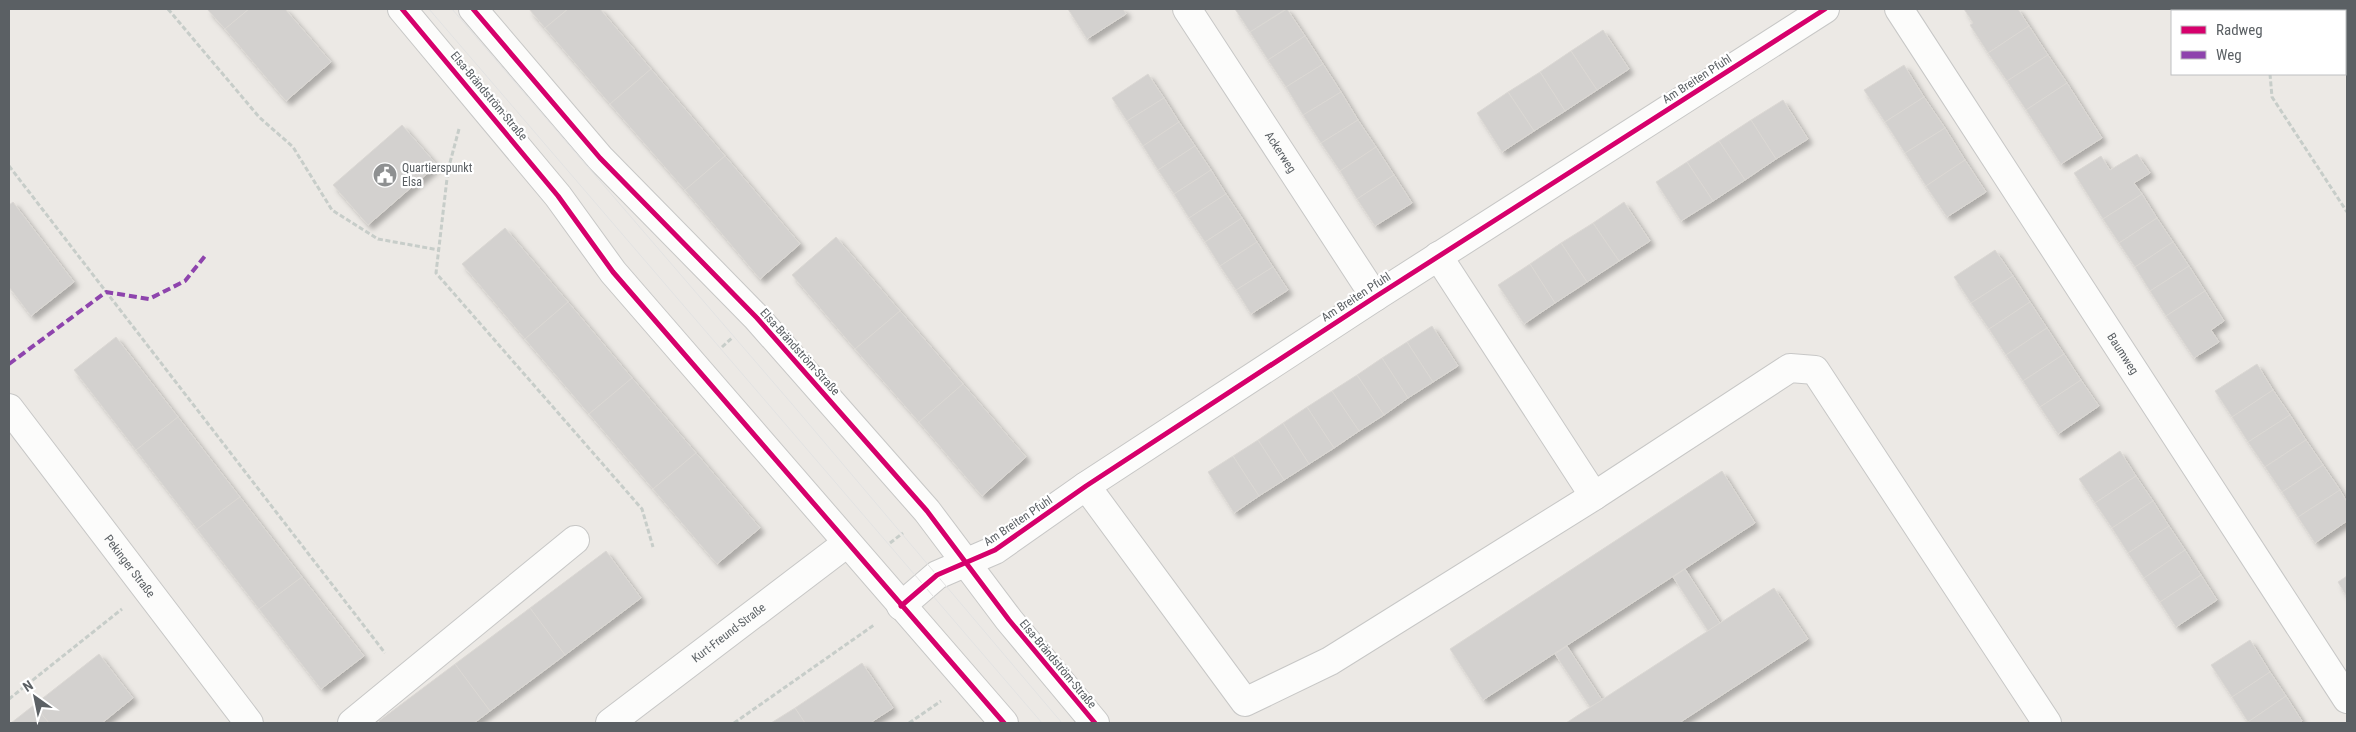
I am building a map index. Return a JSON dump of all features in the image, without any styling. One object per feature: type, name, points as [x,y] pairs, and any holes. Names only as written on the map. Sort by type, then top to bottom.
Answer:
[{"type":"street","name":"Elsa-Brändström-Straße","points":[[402,9],[558,196],[613,272],[1004,723]]},
{"type":"street","name":"Elsa-Brändström-Straße","points":[[473,9],[600,158],[756,318],[926,511],[1009,620],[1095,723]]},
{"type":"street","name":"Ackerweg","points":[[1187,9],[1375,297]]},
{"type":"street","name":"Am Breiten Pfuhl","points":[[901,606],[937,575],[995,550],[1086,486],[1375,297],[1825,9]]},
{"type":"street","name":"Baumweg","points":[[1899,9],[2347,699]]},
{"type":"street","points":[[1438,256],[1594,496]]},
{"type":"street","points":[[1086,486],[1245,702],[1330,661],[1594,496],[1790,368],[1815,370],[2047,723]]},
{"type":"street","name":"Pekinger Straße","points":[[9,408],[250,723]]},
{"type":"street","points":[[352,723],[575,540]]},
{"type":"street","name":"Kurt-Freund-Straße","points":[[610,723],[847,542]]},
{"type":"path","points":[[168,9],[259,117],[293,148],[332,210],[378,239],[439,250]]},
{"type":"path","points":[[2270,75],[2272,97],[2347,212]]},
{"type":"path","points":[[470,89],[448,170],[436,273],[642,509],[653,547]]},
{"type":"path","points":[[9,166],[406,679]]},
{"type":"path","points":[[696,368],[756,318]]},
{"type":"path","points":[[867,566],[889,544],[915,526],[926,511]]},
{"type":"path","points":[[9,699],[147,589]]},
{"type":"path","points":[[734,723],[901,606]]},
{"type":"path","points":[[908,723],[967,681]]},
{"type":"building","points":[[207,9],[249,9],[225,29]]},
{"type":"building","points":[[249,9],[285,9],[331,62],[286,101],[225,29]]},
{"type":"building","points":[[529,9],[568,9],[545,28]]},
{"type":"building","points":[[568,9],[600,9],[651,69],[610,104],[545,28]]},
{"type":"building","points":[[1068,9],[1123,9],[1126,14],[1087,39]]},
{"type":"building","points":[[1235,9],[1286,9],[1250,32]]},
{"type":"building","points":[[1287,9],[1305,36],[1268,60],[1250,32]]},
{"type":"building","points":[[1964,9],[2018,9],[2029,26],[1988,53],[1970,25],[1973,23]]},
{"type":"building","points":[[2029,26],[2048,55],[2007,81],[1988,53]]},
{"type":"building","points":[[1603,30],[1629,69],[1597,90],[1571,51]]},
{"type":"building","points":[[1305,36],[1323,64],[1286,87],[1268,60]]},
{"type":"building","points":[[1571,51],[1597,90],[1565,111],[1540,72]]},
{"type":"building","points":[[2048,55],[2067,83],[2026,110],[2007,81]]},
{"type":"building","points":[[1323,64],[1341,92],[1303,115],[1286,87]]},
{"type":"building","points":[[1904,65],[1924,97],[1885,122],[1864,90]]},
{"type":"building","points":[[651,69],[725,156],[685,190],[610,104]]},
{"type":"building","points":[[1540,72],[1565,111],[1534,131],[1508,92]]},
{"type":"building","points":[[1148,74],[1164,98],[1127,121],[1112,98]]},
{"type":"building","points":[[2067,83],[2102,138],[2061,164],[2026,110]]},
{"type":"building","points":[[1341,92],[1358,120],[1321,143],[1303,115]]},
{"type":"building","points":[[1508,92],[1534,131],[1502,152],[1477,113]]},
{"type":"building","points":[[1924,97],[1945,128],[1905,153],[1885,122]]},
{"type":"building","points":[[1164,98],[1179,122],[1143,146],[1127,121]]},
{"type":"building","points":[[1783,100],[1808,139],[1776,159],[1751,120]]},
{"type":"building","points":[[1358,120],[1376,147],[1340,171],[1321,143]]},
{"type":"building","points":[[1751,120],[1776,159],[1745,180],[1719,141]]},
{"type":"building","points":[[1179,122],[1195,146],[1158,170],[1143,146]]},
{"type":"building","name":"Quartierspunkt Elsa","points":[[402,125],[437,165],[368,225],[333,185]]},
{"type":"building","points":[[1945,128],[1965,160],[1926,186],[1905,153]]},
{"type":"building","points":[[1719,141],[1745,180],[1713,201],[1687,162]]},
{"type":"building","points":[[1195,146],[1211,170],[1174,194],[1158,170]]},
{"type":"building","points":[[1376,147],[1394,175],[1357,199],[1340,171]]},
{"type":"building","points":[[2137,154],[2150,173],[2134,183],[2142,194],[2103,219],[2074,173],[2101,156],[2110,170]]},
{"type":"building","points":[[725,156],[800,244],[760,279],[685,190]]},
{"type":"building","points":[[1965,160],[1986,192],[1947,217],[1926,186]]},
{"type":"building","points":[[1687,162],[1713,201],[1681,221],[1656,182]]},
{"type":"building","points":[[1211,170],[1226,194],[1189,218],[1174,194]]},
{"type":"building","points":[[1394,175],[1412,203],[1375,226],[1357,199]]},
{"type":"building","points":[[1226,194],[1242,218],[1205,242],[1189,218]]},
{"type":"building","points":[[2142,194],[2157,218],[2119,243],[2103,219]]},
{"type":"building","points":[[13,202],[74,282],[31,316],[9,287],[9,205]]},
{"type":"building","points":[[1624,202],[1650,241],[1619,261],[1593,223]]},
{"type":"building","points":[[1242,218],[1257,242],[1220,266],[1205,242]]},
{"type":"building","points":[[2157,218],[2173,242],[2135,267],[2119,243]]},
{"type":"building","points":[[1593,223],[1619,261],[1587,282],[1561,243]]},
{"type":"building","points":[[505,228],[568,302],[525,339],[462,264]]},
{"type":"building","points":[[836,237],[900,311],[855,349],[792,275]]},
{"type":"building","points":[[1257,242],[1273,267],[1236,290],[1220,266]]},
{"type":"building","points":[[2173,242],[2189,266],[2150,291],[2135,267]]},
{"type":"building","points":[[1561,243],[1587,282],[1555,303],[1530,264]]},
{"type":"building","points":[[1995,250],[2013,276],[1971,303],[1954,277]]},
{"type":"building","points":[[1530,264],[1555,303],[1524,324],[1498,285]]},
{"type":"building","points":[[2189,266],[2205,291],[2166,316],[2150,291]]},
{"type":"building","points":[[1273,267],[1288,290],[1251,314],[1236,290]]},
{"type":"building","points":[[2013,276],[2030,302],[1989,329],[1971,303]]},
{"type":"building","points":[[2205,291],[2224,321],[2211,330],[2219,342],[2194,358],[2166,316]]},
{"type":"building","points":[[568,302],[632,378],[589,414],[525,339]]},
{"type":"building","points":[[2030,302],[2047,328],[2006,355],[1989,329]]},
{"type":"building","points":[[900,311],[963,384],[919,422],[855,349]]},
{"type":"building","points":[[1432,326],[1458,366],[1433,382],[1407,342]]},
{"type":"building","points":[[2047,328],[2064,354],[2023,381],[2006,355]]},
{"type":"building","points":[[116,337],[178,417],[136,450],[74,370]]},
{"type":"building","points":[[1407,342],[1433,382],[1408,398],[1382,358]]},
{"type":"building","points":[[2064,354],[2081,380],[2040,407],[2023,381]]},
{"type":"building","points":[[1382,358],[1408,398],[1384,415],[1357,375]]},
{"type":"building","points":[[2257,364],[2273,390],[2232,417],[2215,391]]},
{"type":"building","points":[[1357,375],[1384,415],[1359,431],[1332,391]]},
{"type":"building","points":[[632,378],[696,453],[653,489],[589,414]]},
{"type":"building","points":[[2081,380],[2099,406],[2058,434],[2040,407]]},
{"type":"building","points":[[963,384],[1026,457],[982,496],[919,422]]},
{"type":"building","points":[[2273,390],[2290,415],[2248,442],[2232,417]]},
{"type":"building","points":[[1332,391],[1359,431],[1334,448],[1307,407]]},
{"type":"building","points":[[1307,407],[1334,448],[1309,464],[1283,423]]},
{"type":"building","points":[[2290,415],[2306,440],[2265,467],[2248,442]]},
{"type":"building","points":[[178,417],[240,497],[197,529],[136,450]]},
{"type":"building","points":[[1283,423],[1309,464],[1284,480],[1258,440]]},
{"type":"building","points":[[1258,440],[1284,480],[1259,496],[1233,456]]},
{"type":"building","points":[[2306,440],[2323,465],[2282,492],[2265,467]]},
{"type":"building","points":[[2120,451],[2136,476],[2095,503],[2079,479]]},
{"type":"building","points":[[696,453],[760,528],[717,564],[653,489]]},
{"type":"building","points":[[1233,456],[1259,496],[1234,513],[1208,472]]},
{"type":"building","points":[[2323,465],[2340,490],[2298,517],[2282,492]]},
{"type":"building","points":[[1722,471],[1755,523],[1483,700],[1450,649]]},
{"type":"building","points":[[2136,476],[2153,501],[2112,528],[2095,503]]},
{"type":"building","points":[[2340,490],[2347,502],[2347,521],[2315,543],[2298,517]]},
{"type":"building","points":[[240,497],[302,577],[259,609],[197,529]]},
{"type":"building","points":[[2153,501],[2169,526],[2128,553],[2112,528]]},
{"type":"building","points":[[2169,526],[2185,550],[2144,578],[2128,553]]},
{"type":"building","points":[[2185,550],[2201,575],[2160,602],[2144,578]]},
{"type":"building","points":[[606,551],[641,598],[565,655],[530,608]]},
{"type":"building","points":[[1685,569],[1720,623],[1708,631],[1673,577]]},
{"type":"building","points":[[2201,575],[2217,600],[2176,627],[2160,602]]},
{"type":"building","points":[[2347,576],[2347,597],[2338,582]]},
{"type":"building","points":[[302,577],[364,656],[321,689],[259,609]]},
{"type":"building","points":[[1774,588],[1808,639],[1679,723],[1566,723]]},
{"type":"building","points":[[530,608],[565,655],[490,711],[455,664]]},
{"type":"building","points":[[2250,640],[2270,672],[2232,697],[2211,665]]},
{"type":"building","points":[[1567,646],[1602,700],[1590,707],[1555,654]]},
{"type":"building","points":[[99,654],[133,698],[102,723],[49,723],[34,705]]},
{"type":"building","points":[[862,663],[893,708],[870,723],[805,723],[795,708]]},
{"type":"building","points":[[455,664],[490,711],[474,723],[381,723],[379,721]]},
{"type":"building","points":[[2270,672],[2286,696],[2248,722],[2232,697]]},
{"type":"building","points":[[2286,696],[2302,721],[2299,723],[2248,722]]},
{"type":"building","points":[[34,705],[49,723],[11,723]]},
{"type":"building","points":[[795,708],[805,723],[771,723]]},
{"type":"tram line","points":[[429,9],[1042,723]]},
{"type":"tram line","points":[[452,9],[792,404],[1062,723]]},
{"type":"marked path","points":[[9,364],[106,292],[149,299],[185,281],[205,256]]},
{"type":"cycle path","points":[[402,9],[558,196],[613,272],[1004,723]]},
{"type":"cycle path","points":[[473,9],[600,158],[757,318],[927,511],[1009,620],[1095,723]]},
{"type":"cycle path","points":[[901,606],[937,575],[995,550],[1086,486],[1375,297],[1825,9]]},
{"type":"place","name":"Quartierspunkt Elsa","points":[[385,175]]}]
